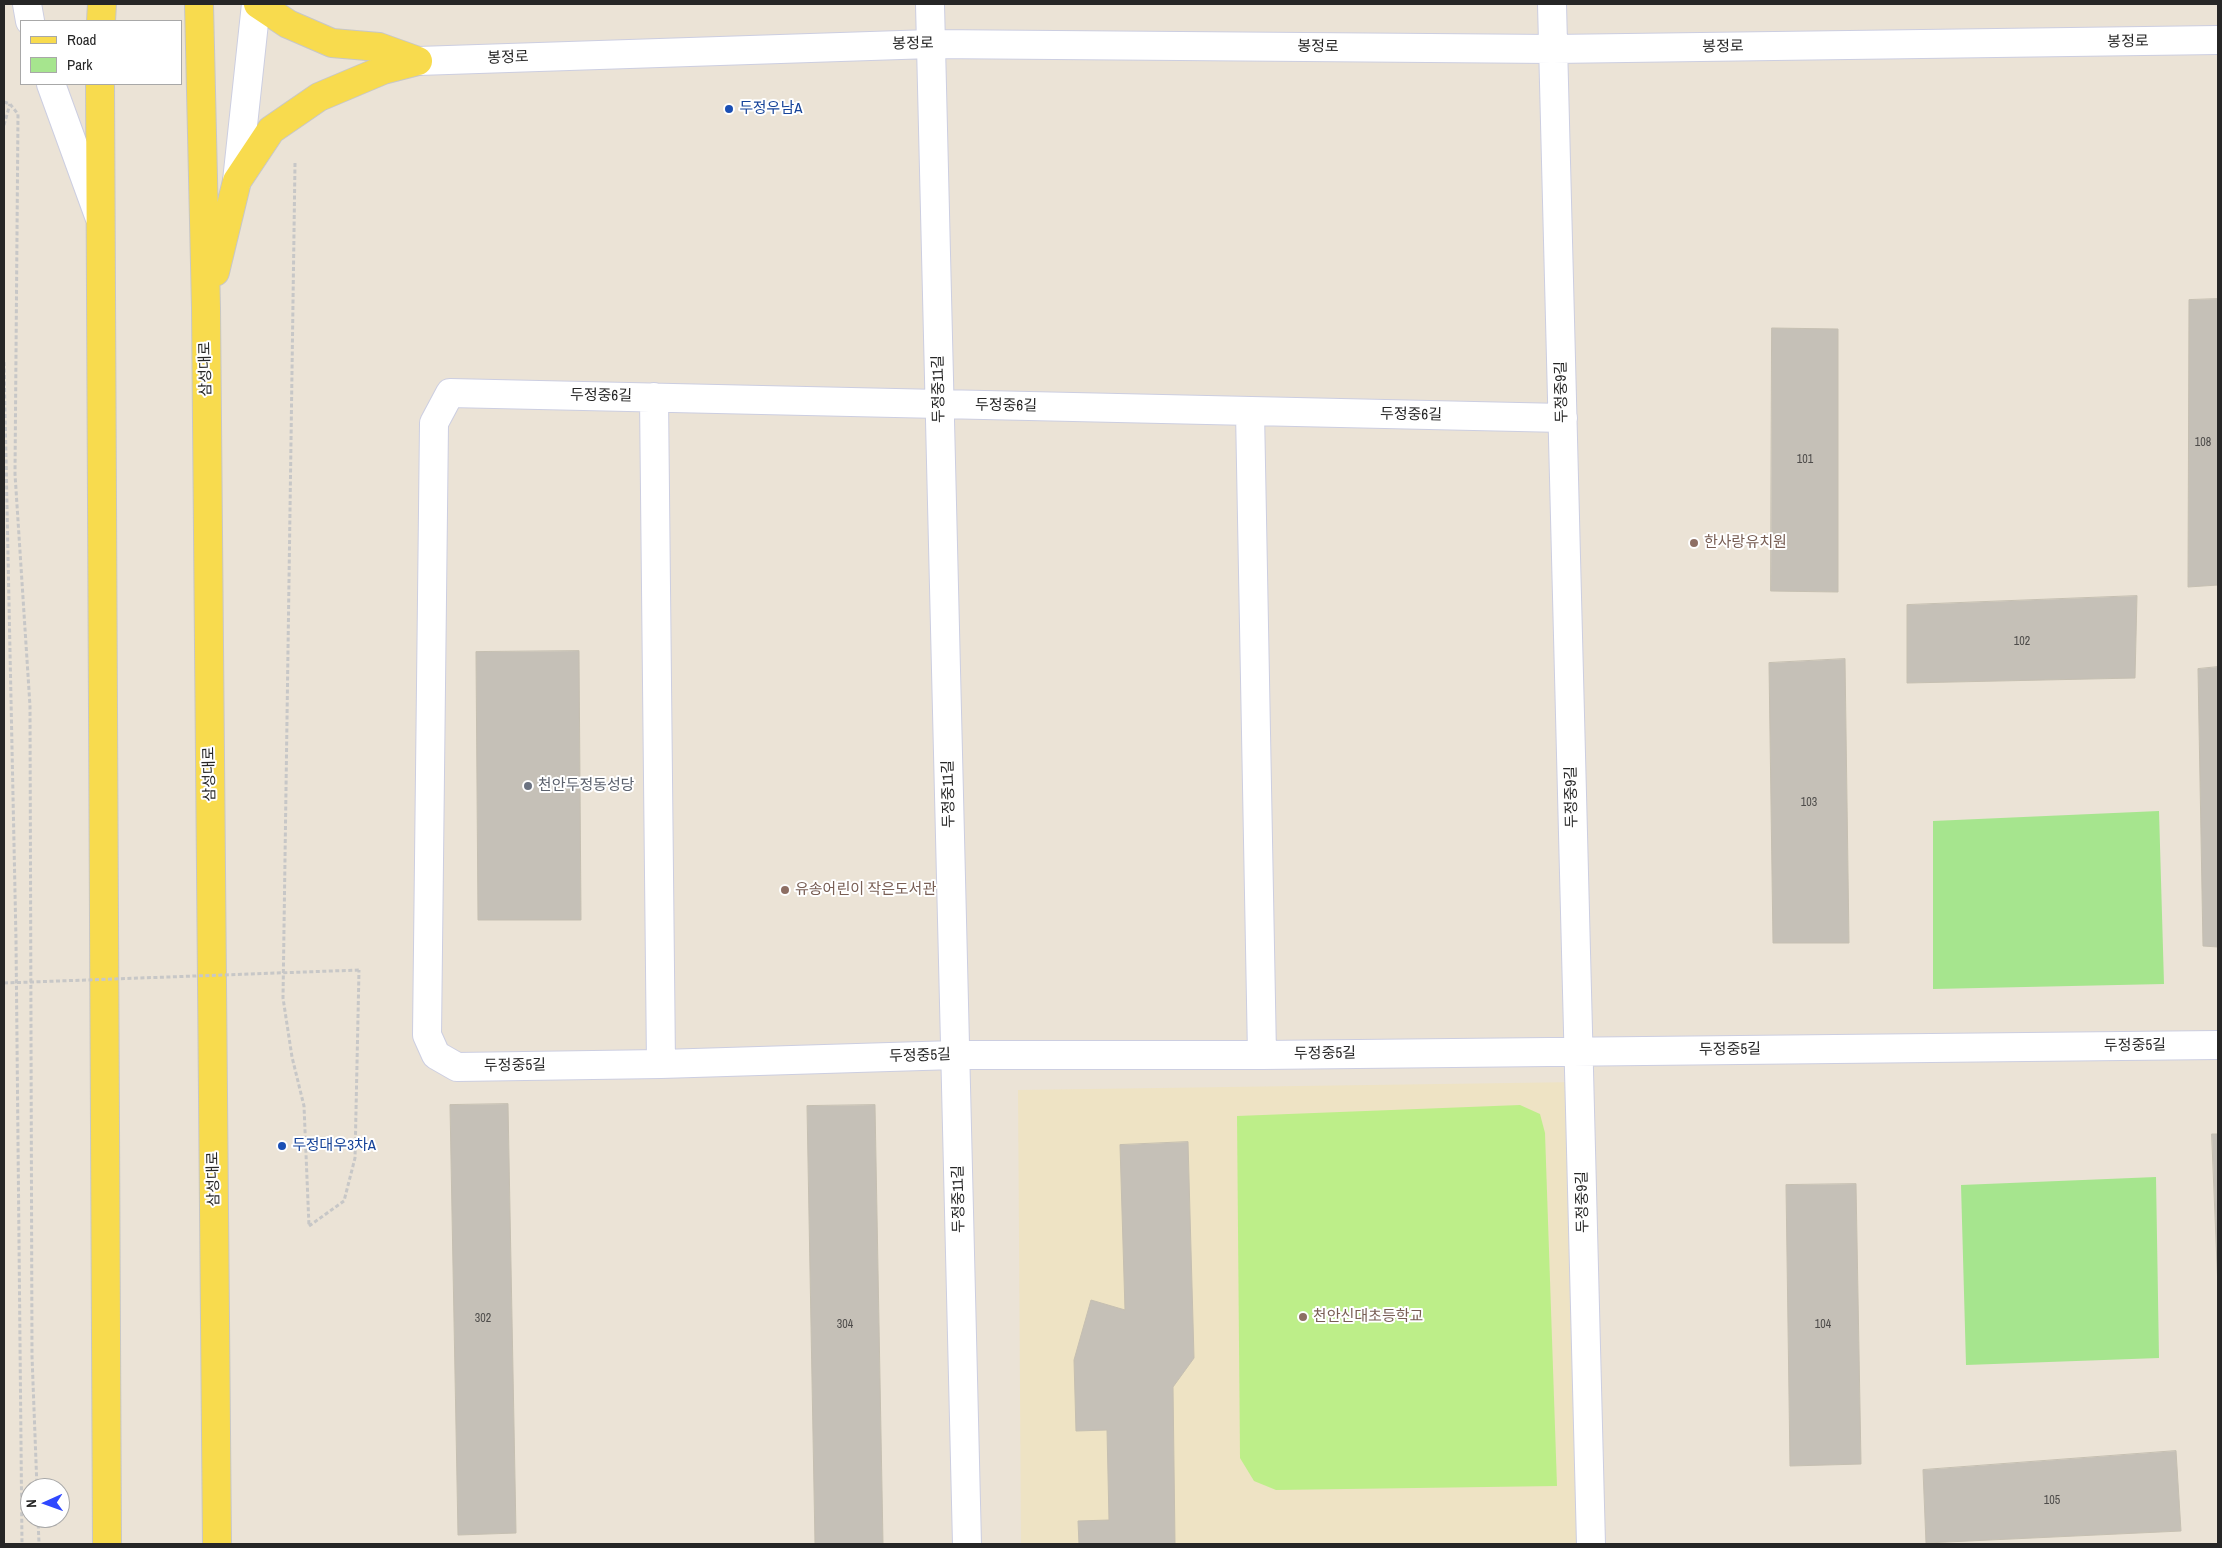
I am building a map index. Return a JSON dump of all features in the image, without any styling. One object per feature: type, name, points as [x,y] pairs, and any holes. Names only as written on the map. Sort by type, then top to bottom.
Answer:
[{"type":"main road","points":[[101,20],[102,4]]},
{"type":"main road","name":"삼성대로","points":[[199,4],[206,308],[217,1544]]},
{"type":"main road","points":[[257,4],[288,24],[332,43],[378,48],[418,61]]},
{"type":"main road","points":[[206,308],[238,181],[271,130],[319,97],[383,70],[418,61]]},
{"type":"main road","points":[[100,85],[107,1544]]},
{"type":"street","points":[[27,4],[30,20]]},
{"type":"street","points":[[238,181],[257,4]]},
{"type":"street","name":"두정중11길","points":[[930,4],[967,1544]]},
{"type":"street","name":"두정중9길","points":[[1552,4],[1591,1544]]},
{"type":"street","name":"봉정로","points":[[418,61],[931,44],[1553,49],[2218,40]]},
{"type":"street","points":[[51,85],[100,219]]},
{"type":"street","name":"두정중6길","points":[[436,1055],[427,1035],[434,423],[450,393],[1563,418]]},
{"type":"street","points":[[654,397],[661,1064]]},
{"type":"street","points":[[1250,411],[1262,1055]]},
{"type":"street","name":"두정중5길","points":[[436,1055],[457,1067],[661,1064],[955,1055],[1262,1055],[2218,1045]]},
{"type":"path","points":[[4,102],[10,104],[18,114],[16,474],[30,706],[32,1356],[37,1478]]},
{"type":"path","points":[[4,125],[10,104]]},
{"type":"path","points":[[4,983],[359,970],[355,1158],[344,1201],[309,1226],[304,1106],[292,1056],[283,998],[295,163]]},
{"type":"path","points":[[4,362],[16,930],[22,1544]]},
{"type":"path","points":[[38,1528],[39,1544]]},
{"type":"shaded area","name":"천안신대초등학교","points":[[1581,1082],[1590,1544],[1021,1544],[1018,1090]]},
{"type":"green space","points":[[2159,811],[2164,984],[1933,989],[1933,821]]},
{"type":"green space","points":[[1520,1105],[1540,1114],[1545,1133],[1557,1486],[1276,1490],[1254,1481],[1240,1458],[1237,1116]]},
{"type":"green space","points":[[2156,1177],[2159,1358],[1966,1365],[1961,1185]]},
{"type":"building","points":[[2218,299],[2218,585],[2188,587],[2189,300]]},
{"type":"building","points":[[1772,328],[1838,329],[1838,592],[1771,591]]},
{"type":"building","points":[[2137,596],[2135,678],[1907,683],[1907,605]]},
{"type":"building","name":"천안두정동성당","points":[[579,651],[581,920],[478,920],[476,652]]},
{"type":"building","points":[[1845,659],[1849,943],[1773,943],[1769,663]]},
{"type":"building","points":[[2218,667],[2218,947],[2203,946],[2198,669]]},
{"type":"building","points":[[508,1104],[516,1533],[458,1535],[450,1105]]},
{"type":"building","points":[[875,1105],[883,1544],[815,1544],[807,1106]]},
{"type":"building","points":[[2212,1134],[2218,1134],[2218,1288]]},
{"type":"building","points":[[1188,1142],[1194,1358],[1173,1387],[1175,1544],[1079,1544],[1078,1521],[1109,1520],[1107,1430],[1076,1431],[1074,1360],[1091,1300],[1125,1310],[1120,1145]]},
{"type":"building","points":[[1856,1184],[1861,1464],[1790,1466],[1786,1185]]},
{"type":"building","points":[[2176,1451],[2181,1531],[1926,1543],[1923,1470]]},
{"type":"place","name":"두정우남A","points":[[729,109]]},
{"type":"place","name":"한사랑유치원","points":[[1694,543]]},
{"type":"place","name":"천안두정동성당","points":[[528,786]]},
{"type":"place","name":"유송어린이 작은도서관","points":[[785,890]]},
{"type":"place","name":"두정대우3차A","points":[[282,1146]]},
{"type":"place","name":"천안신대초등학교","points":[[1303,1317]]}]
